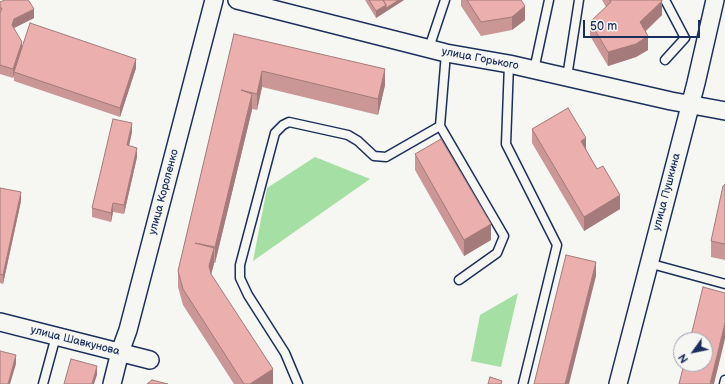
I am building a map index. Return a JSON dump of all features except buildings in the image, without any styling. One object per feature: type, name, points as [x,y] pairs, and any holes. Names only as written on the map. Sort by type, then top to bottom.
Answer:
[{"type":"street","name":"улица Короленко","points":[[112,384],[120,352],[128,330],[214,0]]},
{"type":"street","name":"улица Горького","points":[[237,0],[446,53],[509,64],[690,105],[725,111]]},
{"type":"street","name":"улица Пушкина","points":[[618,384],[690,105],[715,0]]},
{"type":"street","name":"улица Шавкунова","points":[[0,322],[150,360]]},
{"type":"lane","points":[[429,48],[445,0]]},
{"type":"lane","points":[[534,70],[549,0]]},
{"type":"lane","points":[[567,77],[579,0]]},
{"type":"lane","points":[[665,0],[686,38],[665,60]]},
{"type":"lane","points":[[446,53],[440,126],[504,236],[497,253],[459,280]]},
{"type":"lane","points":[[509,64],[506,144],[557,245],[523,384]]},
{"type":"lane","points":[[298,384],[285,353],[248,295],[240,278],[240,265],[275,133],[283,125],[289,122],[348,135],[358,141],[374,156],[386,157],[440,126]]},
{"type":"lane","points":[[648,263],[725,284]]},
{"type":"lane","points":[[43,384],[56,336]]},
{"type":"lane","points":[[724,384],[725,380]]},
{"type":"green space","points":[[315,157],[370,179],[253,261],[267,188]]},
{"type":"green space","points":[[518,293],[501,367],[471,361],[480,315]]}]
